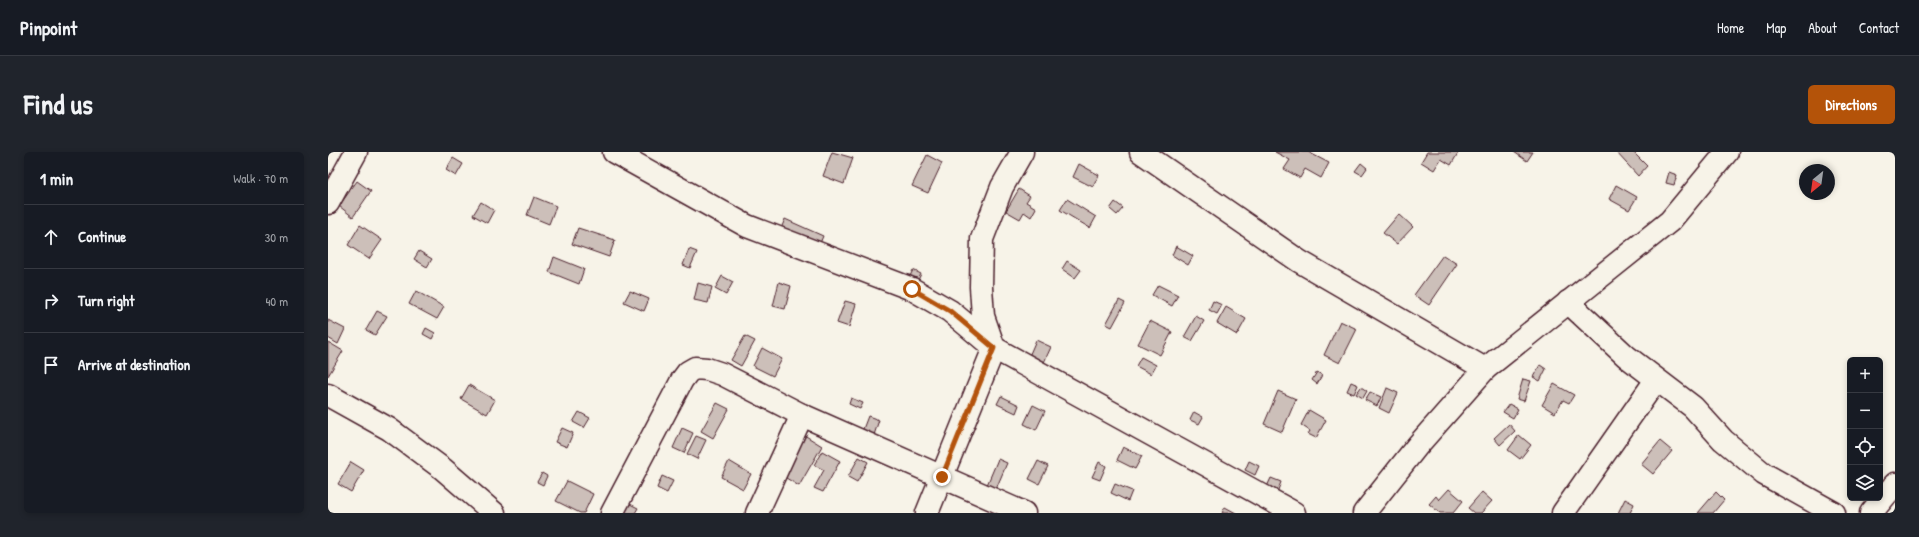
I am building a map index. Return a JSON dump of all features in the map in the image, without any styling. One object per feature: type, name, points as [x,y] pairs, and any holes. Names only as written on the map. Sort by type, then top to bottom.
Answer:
[{"type":"street","points":[[328,203],[356,152]]},
{"type":"street","points":[[614,152],[747,226],[912,289],[950,311],[994,348],[1294,513]]},
{"type":"street","points":[[927,513],[994,348],[983,316],[981,287],[982,239],[1002,187],[1022,152]]},
{"type":"street","points":[[1141,152],[1184,180],[1299,261],[1485,369]]},
{"type":"street","points":[[1364,513],[1418,445],[1485,369],[1670,222],[1727,152]]},
{"type":"street","points":[[1568,302],[1626,356],[1693,407],[1723,440],[1764,474],[1834,513]]},
{"type":"street","points":[[612,513],[688,372],[695,368],[707,369],[722,374],[802,415],[1024,513]]},
{"type":"street","points":[[1563,513],[1656,380]]},
{"type":"street","points":[[328,395],[389,429],[443,469],[481,510]]},
{"type":"street","points":[[757,513],[802,415]]},
{"type":"street","points":[[1871,513],[1895,484]]},
{"type":"building","points":[[832,152],[853,158],[844,184],[823,176]]},
{"type":"building","points":[[1275,152],[1308,152],[1329,163],[1321,178],[1305,169],[1300,178],[1284,169],[1290,160]]},
{"type":"building","points":[[1427,152],[1458,153],[1451,165],[1441,159],[1434,170],[1421,162]]},
{"type":"building","points":[[1514,152],[1533,152],[1527,161]]},
{"type":"building","points":[[1616,152],[1633,152],[1647,166],[1638,176]]},
{"type":"building","points":[[927,155],[942,163],[928,193],[912,186]]},
{"type":"building","points":[[453,158],[463,164],[456,176],[446,170]]},
{"type":"building","points":[[1361,163],[1367,168],[1362,175],[1355,171]]},
{"type":"building","points":[[1079,164],[1099,175],[1093,187],[1073,177]]},
{"type":"building","points":[[1669,172],[1677,175],[1674,185],[1666,183]]},
{"type":"building","points":[[357,181],[371,191],[353,217],[339,206]]},
{"type":"building","points":[[1616,185],[1637,197],[1629,210],[1609,199]]},
{"type":"building","points":[[1019,189],[1030,196],[1026,202],[1036,208],[1031,217],[1024,212],[1020,219],[1006,211]]},
{"type":"building","points":[[534,197],[556,206],[549,224],[527,215]]},
{"type":"building","points":[[1067,199],[1096,217],[1090,228],[1060,210]]},
{"type":"building","points":[[481,202],[494,210],[487,223],[473,215]]},
{"type":"building","points":[[1115,202],[1123,208],[1117,215],[1110,209]]},
{"type":"building","points":[[1399,214],[1413,227],[1397,244],[1383,233]]},
{"type":"building","points":[[785,219],[823,236],[818,248],[780,231]]},
{"type":"building","points":[[360,225],[382,240],[369,259],[348,245]]},
{"type":"building","points":[[578,228],[615,240],[609,257],[572,244]]},
{"type":"building","points":[[1176,246],[1193,256],[1188,265],[1172,255]]},
{"type":"building","points":[[689,249],[697,252],[690,268],[683,265]]},
{"type":"building","points":[[419,251],[432,259],[427,267],[414,259]]},
{"type":"building","points":[[1443,255],[1457,264],[1429,305],[1414,295]]},
{"type":"building","points":[[554,257],[584,269],[579,284],[549,272]]},
{"type":"building","points":[[1067,261],[1081,270],[1075,278],[1062,269]]},
{"type":"building","points":[[913,270],[921,274],[916,284],[908,280]]},
{"type":"building","points":[[722,276],[733,282],[726,295],[715,289]]},
{"type":"building","points":[[779,282],[791,286],[785,309],[773,306]]},
{"type":"building","points":[[698,283],[712,287],[708,303],[694,300]]},
{"type":"building","points":[[1158,285],[1178,295],[1172,306],[1152,295]]},
{"type":"building","points":[[416,291],[444,307],[437,319],[409,304]]},
{"type":"building","points":[[630,291],[649,299],[644,311],[624,302]]},
{"type":"building","points":[[1119,300],[1125,303],[1112,327],[1106,324]]},
{"type":"building","points":[[845,301],[856,304],[849,327],[837,323]]},
{"type":"building","points":[[1213,301],[1222,305],[1217,314],[1209,310]]},
{"type":"building","points":[[1226,307],[1246,319],[1237,335],[1217,323]]},
{"type":"building","points":[[377,311],[387,316],[375,335],[366,330]]},
{"type":"building","points":[[1196,316],[1204,321],[1192,341],[1184,337]]},
{"type":"building","points":[[328,320],[345,329],[338,344],[328,338]]},
{"type":"building","points":[[1150,321],[1172,332],[1160,355],[1138,344]]},
{"type":"building","points":[[1340,321],[1357,329],[1340,363],[1324,355]]},
{"type":"building","points":[[426,328],[435,333],[432,339],[423,334]]},
{"type":"building","points":[[745,336],[755,341],[741,366],[731,360]]},
{"type":"building","points":[[1036,340],[1051,347],[1041,369],[1026,363]]},
{"type":"building","points":[[328,342],[343,351],[328,376]]},
{"type":"building","points":[[762,348],[782,359],[773,376],[753,366]]},
{"type":"building","points":[[1141,357],[1156,365],[1151,374],[1136,366]]},
{"type":"building","points":[[1540,365],[1546,369],[1540,381],[1533,377]]},
{"type":"building","points":[[1317,372],[1322,375],[1317,384],[1312,380]]},
{"type":"building","points":[[1523,379],[1531,381],[1524,401],[1517,399]]},
{"type":"building","points":[[1351,382],[1358,385],[1354,394],[1347,391]]},
{"type":"building","points":[[1554,384],[1574,395],[1569,403],[1563,400],[1555,413],[1542,405]]},
{"type":"building","points":[[469,385],[495,400],[487,414],[461,399]]},
{"type":"building","points":[[1361,387],[1367,391],[1363,398],[1356,394]]},
{"type":"building","points":[[1387,388],[1398,393],[1389,413],[1379,408]]},
{"type":"building","points":[[1278,391],[1296,399],[1282,432],[1264,424]]},
{"type":"building","points":[[1370,392],[1381,397],[1377,406],[1365,400]]},
{"type":"building","points":[[1001,396],[1019,405],[1016,413],[997,404]]},
{"type":"building","points":[[851,398],[863,403],[860,409],[849,404]]},
{"type":"building","points":[[717,403],[729,409],[713,438],[701,431]]},
{"type":"building","points":[[1509,404],[1518,409],[1513,418],[1503,412]]},
{"type":"building","points":[[1033,405],[1045,411],[1036,430],[1024,424]]},
{"type":"building","points":[[1309,410],[1326,420],[1316,438],[1308,434],[1310,431],[1301,425]]},
{"type":"building","points":[[579,412],[590,418],[584,428],[573,422]]},
{"type":"building","points":[[1194,412],[1203,417],[1199,424],[1190,420]]},
{"type":"building","points":[[868,416],[879,420],[872,441],[860,437]]},
{"type":"building","points":[[1509,424],[1515,431],[1500,445],[1494,438]]},
{"type":"building","points":[[562,428],[573,433],[567,447],[555,442]]},
{"type":"building","points":[[682,428],[693,433],[684,453],[673,448]]},
{"type":"building","points":[[801,433],[822,446],[799,486],[778,473]]},
{"type":"building","points":[[1519,435],[1531,445],[1520,459],[1508,450]]},
{"type":"building","points":[[696,436],[706,440],[697,459],[687,454]]},
{"type":"building","points":[[1660,441],[1672,451],[1653,474],[1641,464]]},
{"type":"building","points":[[1123,447],[1142,456],[1135,469],[1117,460]]},
{"type":"building","points":[[822,451],[840,461],[823,492],[814,488],[824,470],[814,465]]},
{"type":"building","points":[[859,457],[868,462],[857,482],[848,477]]},
{"type":"building","points":[[998,459],[1007,463],[996,489],[987,485]]},
{"type":"building","points":[[729,461],[751,474],[743,489],[721,477]]},
{"type":"building","points":[[1038,461],[1048,466],[1039,484],[1029,479]]},
{"type":"building","points":[[1249,461],[1259,466],[1255,475],[1245,470]]},
{"type":"building","points":[[351,462],[364,470],[351,492],[338,484]]},
{"type":"building","points":[[1099,462],[1106,466],[1100,480],[1092,477]]},
{"type":"building","points":[[542,473],[547,476],[543,485],[537,482]]},
{"type":"building","points":[[662,476],[673,481],[667,493],[657,488]]},
{"type":"building","points":[[1271,478],[1281,482],[1275,498],[1264,493]]},
{"type":"building","points":[[567,481],[593,494],[584,513],[580,513],[556,501]]},
{"type":"building","points":[[1115,484],[1132,491],[1128,501],[1111,493]]},
{"type":"building","points":[[1449,489],[1463,501],[1453,513],[1440,513],[1429,504],[1436,496],[1439,500]]},
{"type":"building","points":[[1482,492],[1492,501],[1481,513],[1474,513],[1468,508]]},
{"type":"building","points":[[1716,492],[1724,500],[1713,513],[1698,513]]},
{"type":"building","points":[[1625,499],[1634,504],[1630,513],[1618,513]]},
{"type":"building","points":[[628,503],[638,508],[635,513],[621,513]]},
{"type":"building","points":[[1225,507],[1236,513],[1222,513]]},
{"type":"route","points":[[912,289],[950,311],[994,348],[964,426],[942,477]]}]
